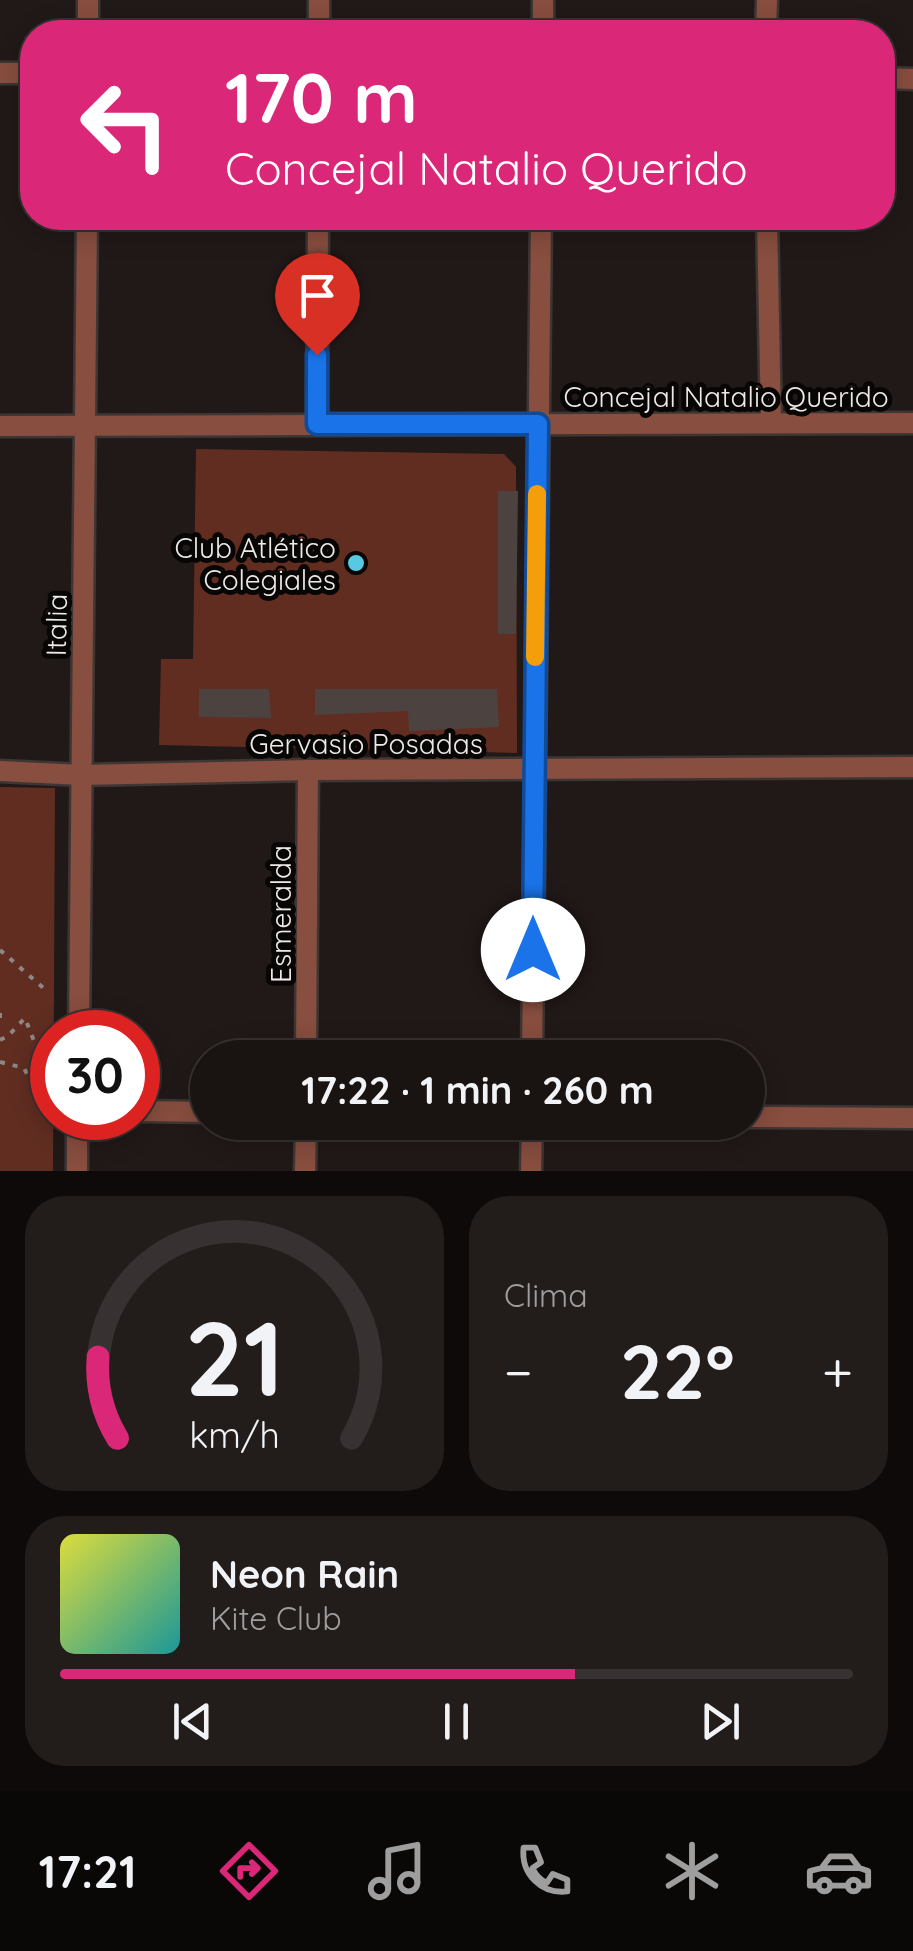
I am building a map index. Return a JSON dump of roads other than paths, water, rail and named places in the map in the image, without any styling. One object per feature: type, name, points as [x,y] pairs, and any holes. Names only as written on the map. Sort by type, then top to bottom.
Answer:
[{"type":"street","name":"Italia","points":[[79,1010],[86,230]]},
{"type":"street","points":[[317,424],[318,230]]},
{"type":"street","points":[[532,1040],[541,230]]},
{"type":"street","points":[[767,230],[771,423]]},
{"type":"street","name":"Concejal Natalio Querido","points":[[0,426],[913,424]]},
{"type":"street","name":"Gervasio Posadas","points":[[0,771],[82,774],[913,767]]},
{"type":"street","name":"Esmeralda","points":[[306,1040],[308,770]]},
{"type":"street","points":[[160,1111],[190,1112]]},
{"type":"street","points":[[765,1117],[913,1118]]},
{"type":"street","points":[[77,1171],[78,1140]]},
{"type":"street","points":[[305,1171],[306,1140]]},
{"type":"street","points":[[532,1140],[532,1171]]},
{"type":"place","name":"Club Atlético Colegiales","points":[[356,563]]}]
